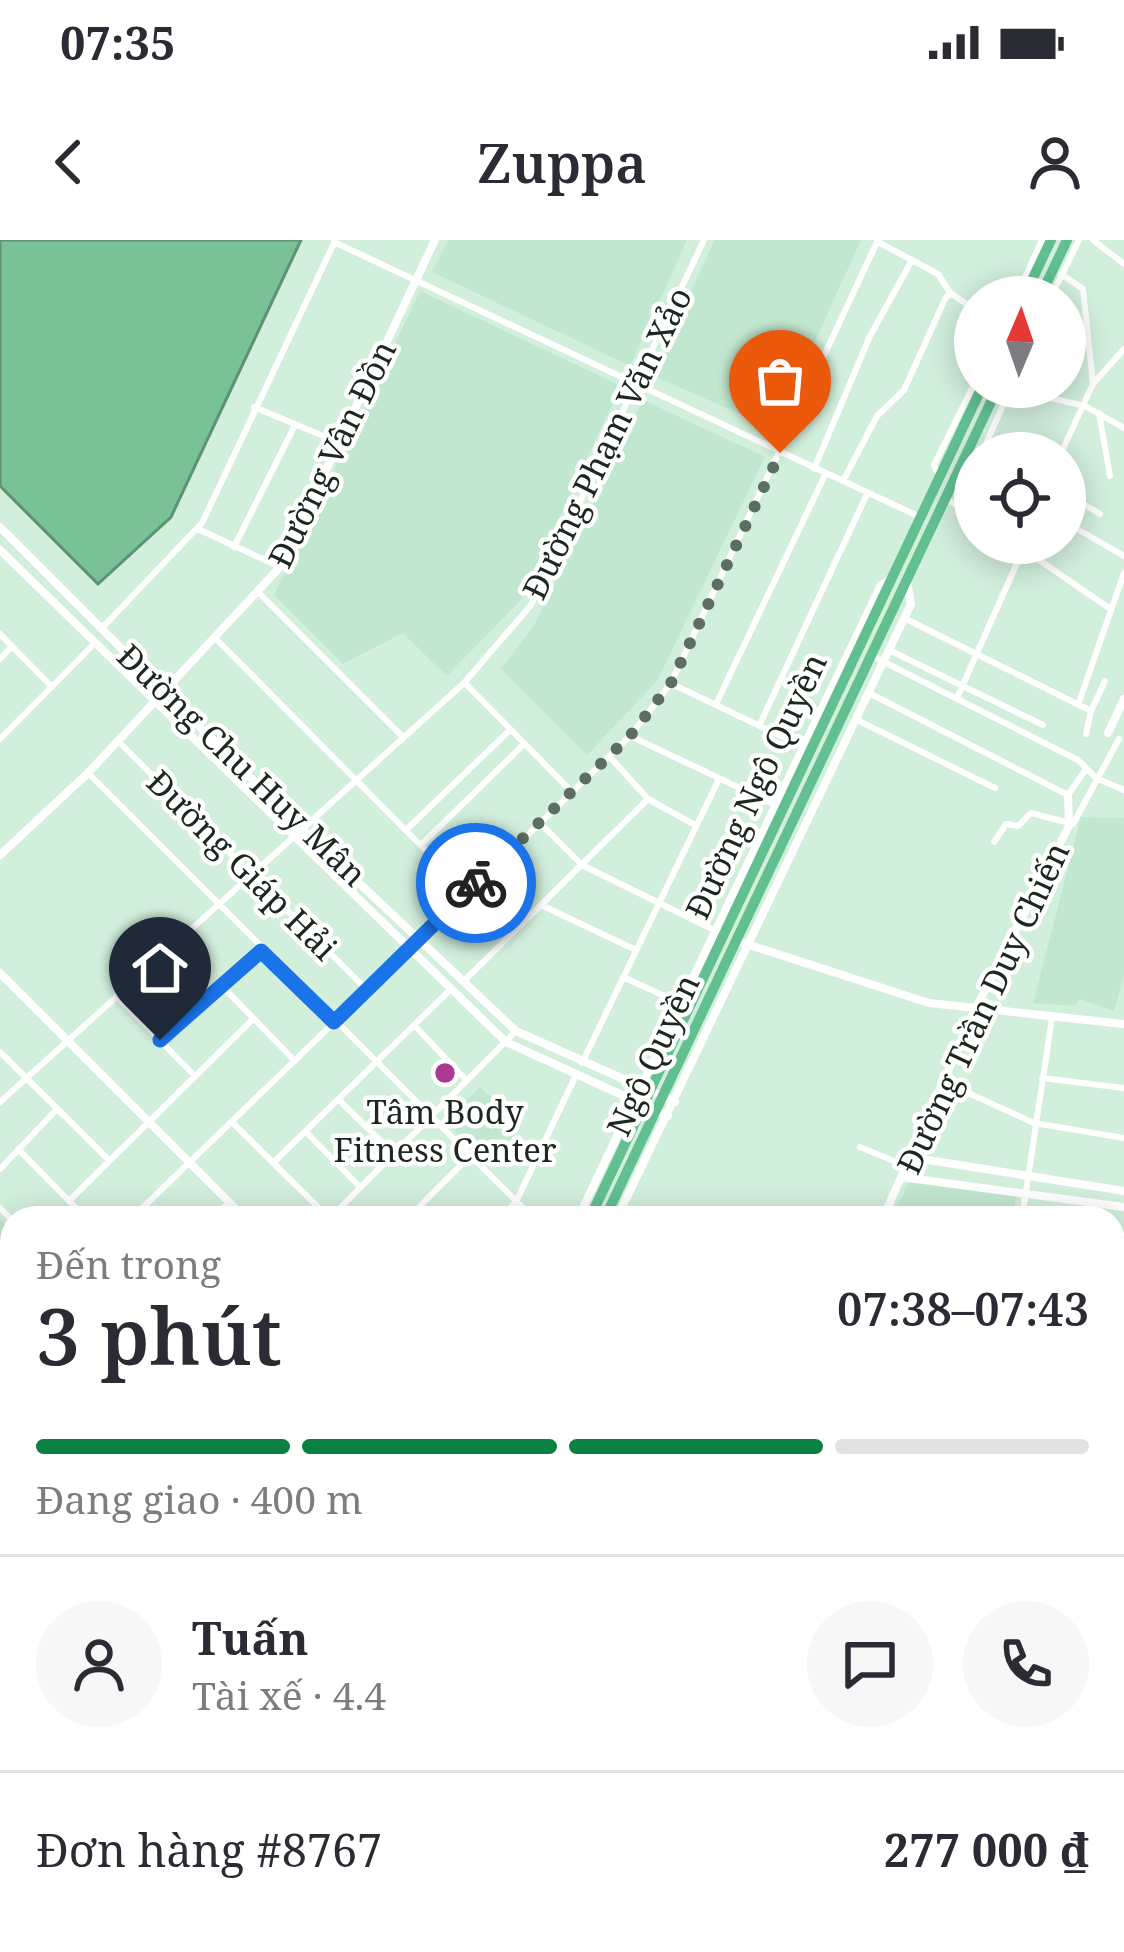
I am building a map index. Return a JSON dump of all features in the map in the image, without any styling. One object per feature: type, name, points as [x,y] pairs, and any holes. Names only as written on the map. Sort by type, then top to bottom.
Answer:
[{"type":"highway","points":[[1030,276],[1047,240]]},
{"type":"highway","points":[[1050,276],[1067,240]]},
{"type":"highway","points":[[928,521],[940,478],[972,408]]},
{"type":"highway","points":[[928,521],[954,482]]},
{"type":"highway","name":"Ngô Quyền","points":[[612,1206],[662,1113],[658,1095],[928,521]]},
{"type":"highway","name":"Ngô Quyền","points":[[733,938],[878,659],[901,578]]},
{"type":"highway","name":"Ngô Quyền","points":[[595,1206],[640,1103],[658,1095]]},
{"type":"street","name":"Đường Vân Đồn","points":[[0,855],[88,773],[280,567],[435,240]]},
{"type":"street","name":"Đường Phạm Văn Xảo","points":[[0,1102],[66,1038],[294,841],[464,682],[531,605],[704,240]]},
{"type":"street","points":[[1079,240],[1061,274],[1083,290],[1094,384]]},
{"type":"street","points":[[1093,240],[1124,264]]},
{"type":"street","points":[[103,628],[197,529],[335,241],[928,521]]},
{"type":"street","points":[[145,1206],[610,756],[671,683],[877,241],[943,277],[954,296]]},
{"type":"street","points":[[814,469],[870,336],[912,260]]},
{"type":"street","points":[[843,482],[877,416],[904,390],[951,294]]},
{"type":"street","points":[[1086,404],[1094,384],[1124,349]]},
{"type":"street","points":[[1086,406],[1124,428]]},
{"type":"street","points":[[254,407],[340,443]]},
{"type":"street","points":[[940,478],[934,465],[962,408]]},
{"type":"street","points":[[1099,413],[1110,476]]},
{"type":"street","points":[[234,547],[295,424]]},
{"type":"street","points":[[716,704],[825,475]]},
{"type":"street","points":[[759,726],[867,494]]},
{"type":"street","points":[[946,500],[954,504]]},
{"type":"street","points":[[1086,506],[1100,514]]},
{"type":"street","name":"Đường Chu Huy Mân","points":[[0,527],[304,831],[516,1031],[658,1095]]},
{"type":"street","points":[[197,529],[280,567]]},
{"type":"street","points":[[1086,534],[1124,556]]},
{"type":"street","name":"Đường Chu Huy Mân","points":[[0,550],[294,841],[506,1042],[662,1113]]},
{"type":"street","points":[[956,698],[1018,564]]},
{"type":"street","points":[[1049,564],[1109,608]]},
{"type":"street","points":[[1078,706],[1124,573]]},
{"type":"street","name":"Đường Ngô Quyền","points":[[658,1095],[682,1004],[733,938],[776,806],[881,585],[901,578],[911,604],[889,650],[878,659],[857,720],[733,938],[658,1095]]},
{"type":"street","points":[[259,592],[402,736]]},
{"type":"street","points":[[904,618],[1091,711]]},
{"type":"street","points":[[0,634],[52,687]]},
{"type":"street","points":[[215,639],[467,892]]},
{"type":"street","points":[[0,740],[94,644]]},
{"type":"street","points":[[0,659],[12,646]]},
{"type":"street","points":[[889,650],[1043,725]]},
{"type":"street","name":"Đường Ngô Quyền","points":[[878,659],[1124,790]]},
{"type":"street","points":[[920,680],[928,668]]},
{"type":"street","points":[[1086,734],[1106,681]]},
{"type":"street","points":[[464,682],[572,792]]},
{"type":"street","points":[[671,683],[804,747]]},
{"type":"street","name":"Đường Ngô Quyền","points":[[869,693],[1068,795]]},
{"type":"street","points":[[984,712],[992,698]]},
{"type":"street","points":[[994,842],[1006,824],[1018,826],[1031,813],[1069,826],[1122,740],[1108,734],[1124,699]]},
{"type":"street","name":"Đường Ngô Quyền","points":[[857,720],[995,788]]},
{"type":"street","points":[[406,830],[510,730]]},
{"type":"street","points":[[630,736],[776,806]]},
{"type":"street","name":"Đường Giáp Hải","points":[[118,741],[367,990]]},
{"type":"street","points":[[421,845],[524,744]]},
{"type":"street","points":[[610,756],[648,799],[695,825]]},
{"type":"street","points":[[1068,795],[1087,769]]},
{"type":"street","points":[[88,773],[520,1206]]},
{"type":"street","points":[[582,1063],[719,779]]},
{"type":"street","name":"Đường Trần Duy Chiến","points":[[889,1206],[974,1012],[1069,826],[1068,795]]},
{"type":"street","points":[[465,980],[648,799]]},
{"type":"street","points":[[540,823],[582,865],[733,938],[929,1004],[1124,1024]]},
{"type":"street","points":[[541,905],[636,950]]},
{"type":"street","points":[[160,1040],[261,951]]},
{"type":"street","points":[[0,973],[233,1206]]},
{"type":"street","points":[[623,977],[682,1004]]},
{"type":"street","points":[[222,986],[295,1061]]},
{"type":"street","points":[[274,1163],[451,989]]},
{"type":"street","points":[[116,996],[195,1076]]},
{"type":"street","points":[[69,1201],[253,1018]]},
{"type":"street","points":[[1023,1206],[1052,1018]]},
{"type":"street","points":[[415,1027],[467,1080]]},
{"type":"street","points":[[341,1206],[516,1031]]},
{"type":"street","points":[[0,1052],[109,1160]]},
{"type":"street","points":[[512,1206],[576,1076]]},
{"type":"street","points":[[1042,1078],[1124,1088]]},
{"type":"street","points":[[942,1081],[1034,1123],[1124,1138]]},
{"type":"street","points":[[339,1100],[394,1154]]},
{"type":"street","points":[[584,1206],[640,1103]]},
{"type":"street","points":[[0,1169],[57,1109]]},
{"type":"street","points":[[622,1206],[662,1113]]},
{"type":"street","points":[[232,1122],[317,1206]]},
{"type":"street","points":[[306,1132],[360,1187]]},
{"type":"street","points":[[860,1147],[908,1162],[1124,1191]]},
{"type":"street","points":[[18,1149],[74,1206]]},
{"type":"street","points":[[420,1206],[469,1157]]},
{"type":"street","points":[[902,1177],[1117,1206]]},
{"type":"street","points":[[225,1206],[229,1202]]},
{"type":"shaded area","points":[[0,240],[301,240],[171,517],[98,584],[0,486]]},
{"type":"shaded area","points":[[448,240],[687,240],[630,366],[432,272]]},
{"type":"shaded area","points":[[715,240],[861,240],[775,429],[651,375]]},
{"type":"shaded area","points":[[420,291],[621,386],[521,600],[447,676],[403,633],[343,664],[274,595]]},
{"type":"shaded area","points":[[643,400],[765,457],[657,681],[587,755],[501,669],[536,622]]},
{"type":"shaded area","points":[[1081,817],[1124,818],[1124,975],[1114,1011],[1080,999],[1075,1006],[1033,1003]]},
{"type":"shaded area","points":[[480,1087],[522,1128],[486,1163],[445,1121]]},
{"type":"shaded area","points":[[909,1182],[1016,1196],[1015,1206],[898,1206]]},
{"type":"way so far","points":[[476,883],[630,736],[671,683],[780,453]]},
{"type":"place","name":"Tâm Body Fitness Center","points":[[445,1073]]},
{"type":"route","points":[[160,1040],[261,951],[334,1022],[476,883]]}]
